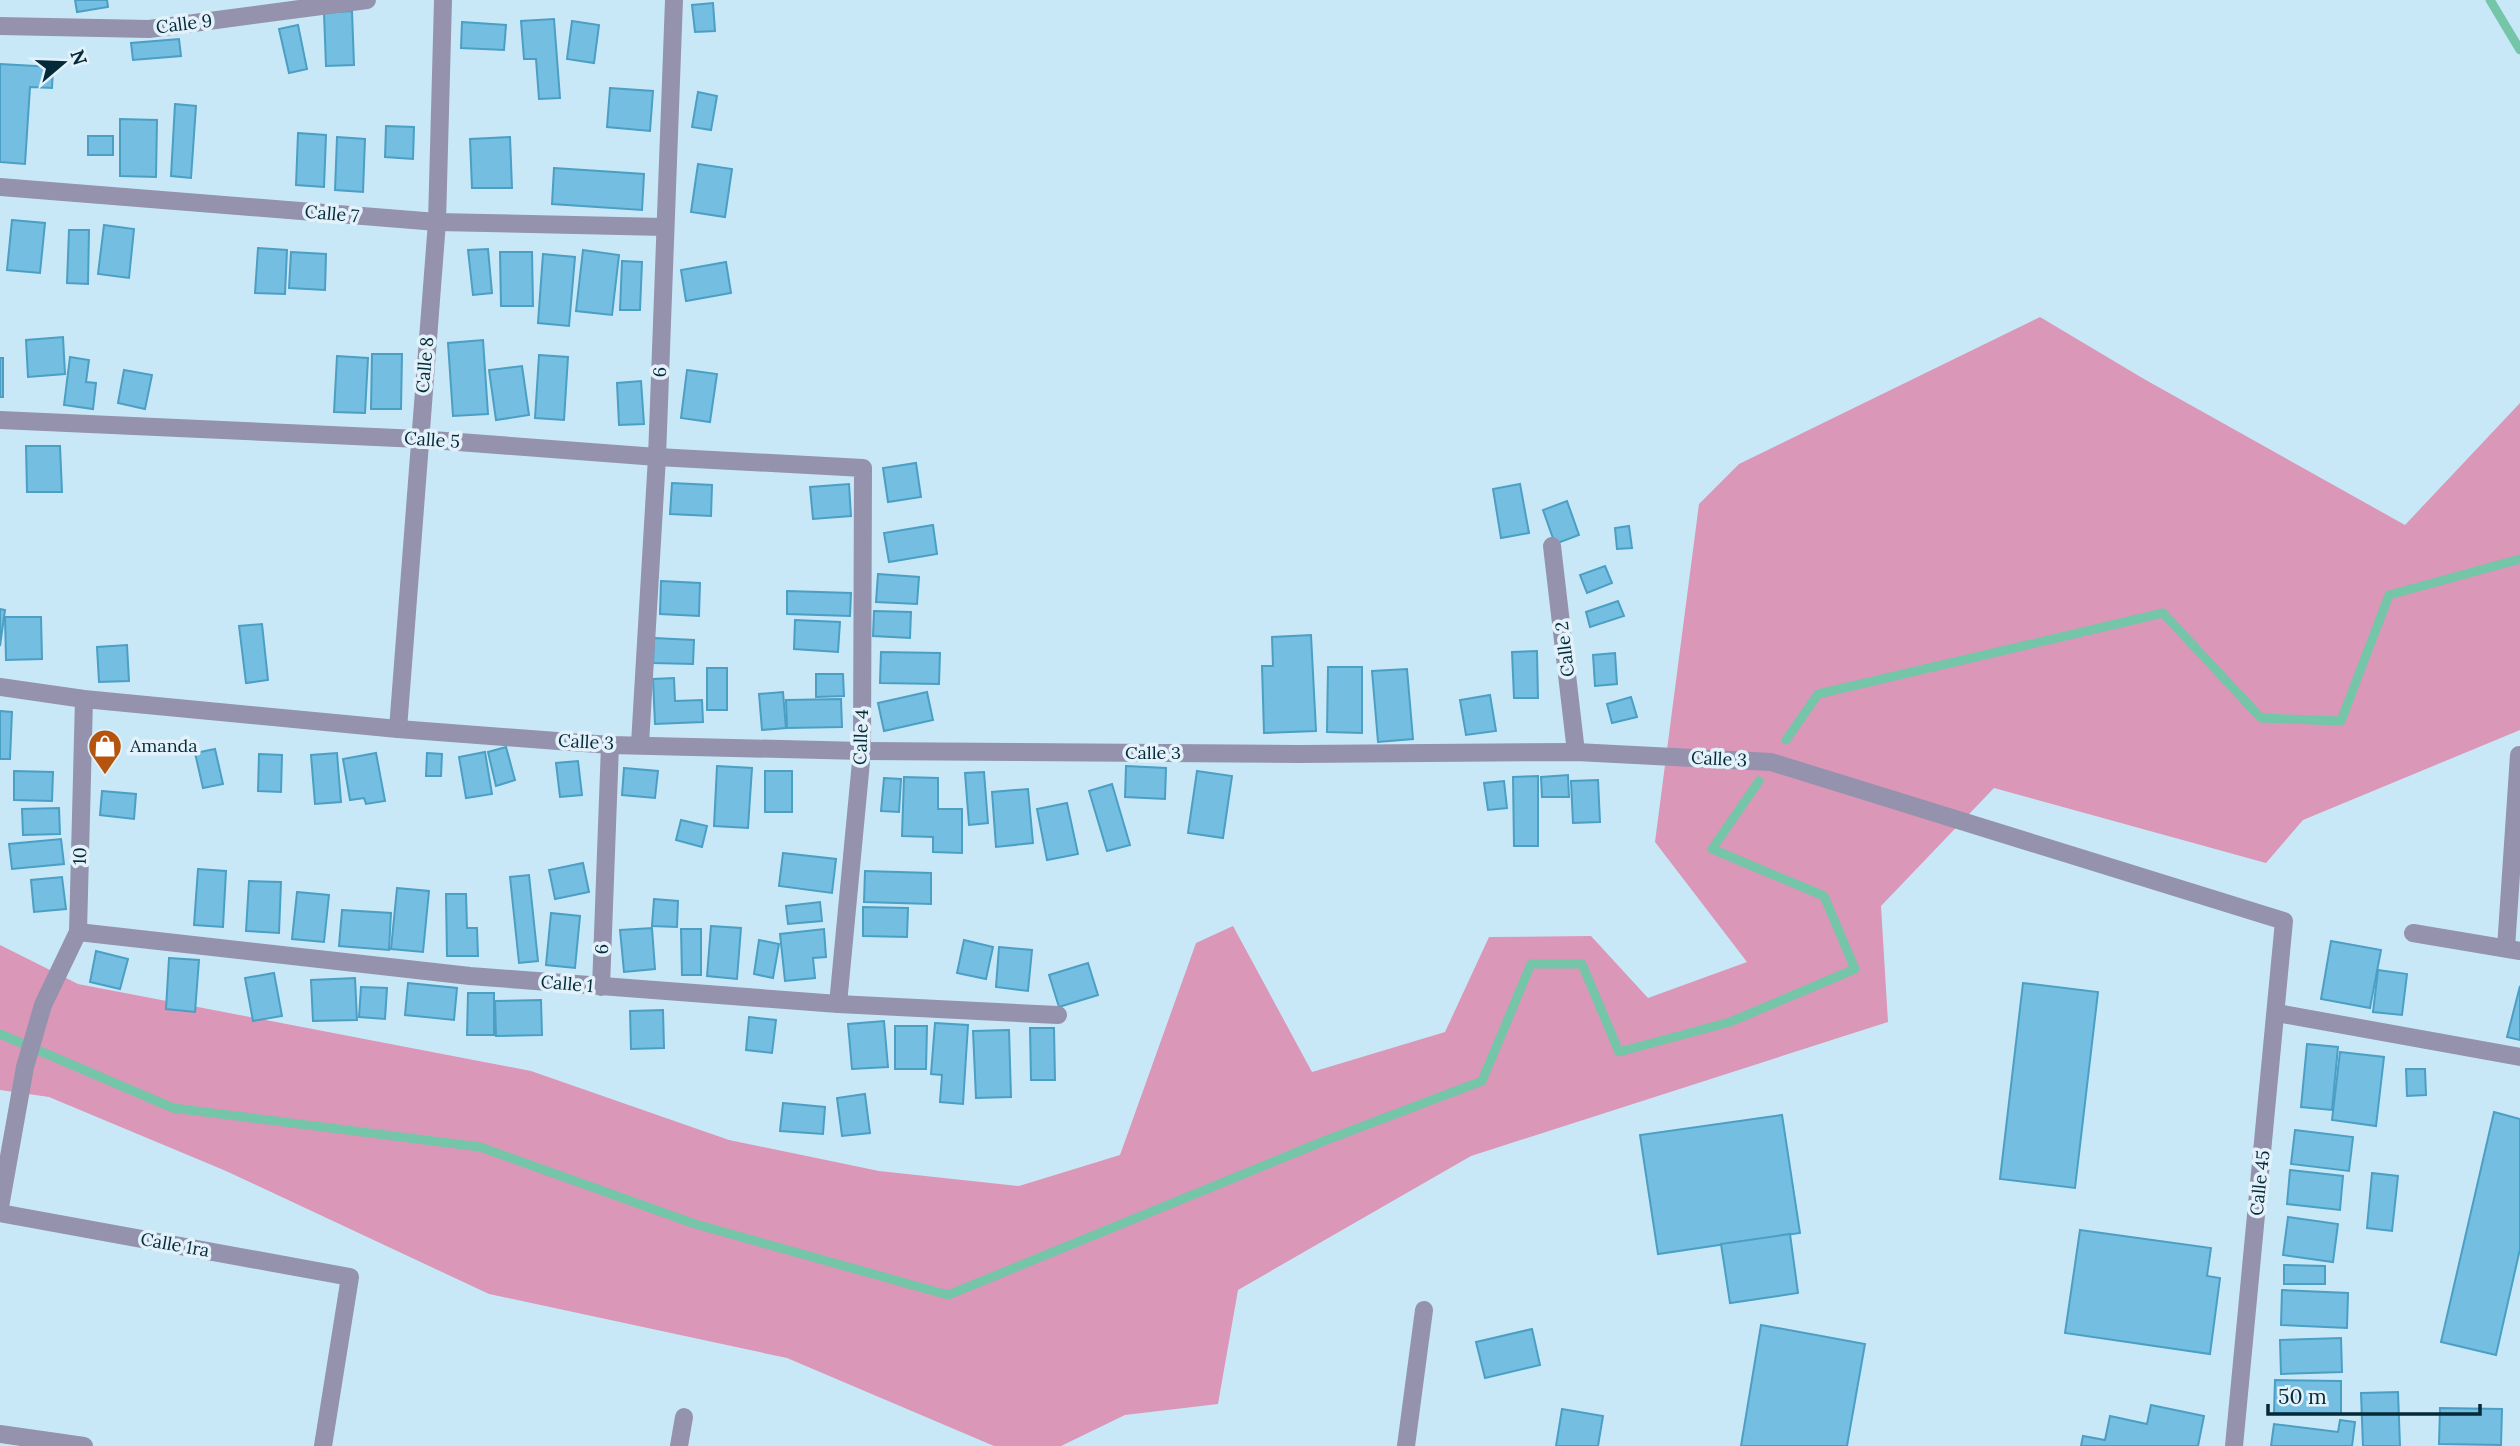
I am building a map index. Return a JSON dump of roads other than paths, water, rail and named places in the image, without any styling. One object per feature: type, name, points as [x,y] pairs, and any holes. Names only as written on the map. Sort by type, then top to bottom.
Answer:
[{"type":"street","name":"Calle 9","points":[[0,26],[149,29],[367,0]]},
{"type":"street","name":"Calle 8","points":[[398,729],[437,222],[443,0]]},
{"type":"street","name":"6","points":[[640,744],[657,457],[674,0]]},
{"type":"street","name":"Calle 7","points":[[0,187],[437,222],[664,227]]},
{"type":"street","name":"Calle 5","points":[[0,420],[419,439],[657,457],[863,468]]},
{"type":"street","name":"Calle 4","points":[[838,1004],[862,751],[863,468]]},
{"type":"street","name":"Calle 2","points":[[1552,546],[1576,751]]},
{"type":"street","name":"Calle 3","points":[[0,687],[84,699],[398,729],[610,744],[862,751],[1298,754],[1576,751],[1771,762],[2284,921]]},
{"type":"street","name":"10","points":[[0,1208],[25,1068],[43,1005],[78,932],[84,699]]},
{"type":"street","name":"6","points":[[601,987],[610,744]]},
{"type":"street","points":[[2413,933],[2513,950],[2519,755]]},
{"type":"street","name":"Calle 45","points":[[2234,1446],[2284,921]]},
{"type":"street","name":"Calle 1","points":[[78,932],[457,975],[838,1004],[1058,1015]]},
{"type":"street","points":[[2277,1013],[2520,1057]]},
{"type":"street","name":"Calle 1ra","points":[[0,1213],[350,1276],[323,1446]]},
{"type":"street","points":[[1406,1446],[1424,1310]]},
{"type":"street","points":[[678,1446],[684,1417]]},
{"type":"street","points":[[0,1434],[84,1446]]},
{"type":"waterway","points":[[2490,0],[2520,50]]},
{"type":"waterway","points":[[1786,740],[1818,694],[2163,613],[2261,718],[2341,721],[2389,595],[2520,559]]},
{"type":"waterway","points":[[0,1034],[173,1108],[480,1147],[695,1224],[948,1295],[1324,1141],[1482,1081],[1531,964],[1582,964],[1619,1052],[1730,1022],[1855,969],[1824,896],[1712,849],[1759,781]]},
{"type":"place","name":"Amanda","points":[[105,776]]}]
